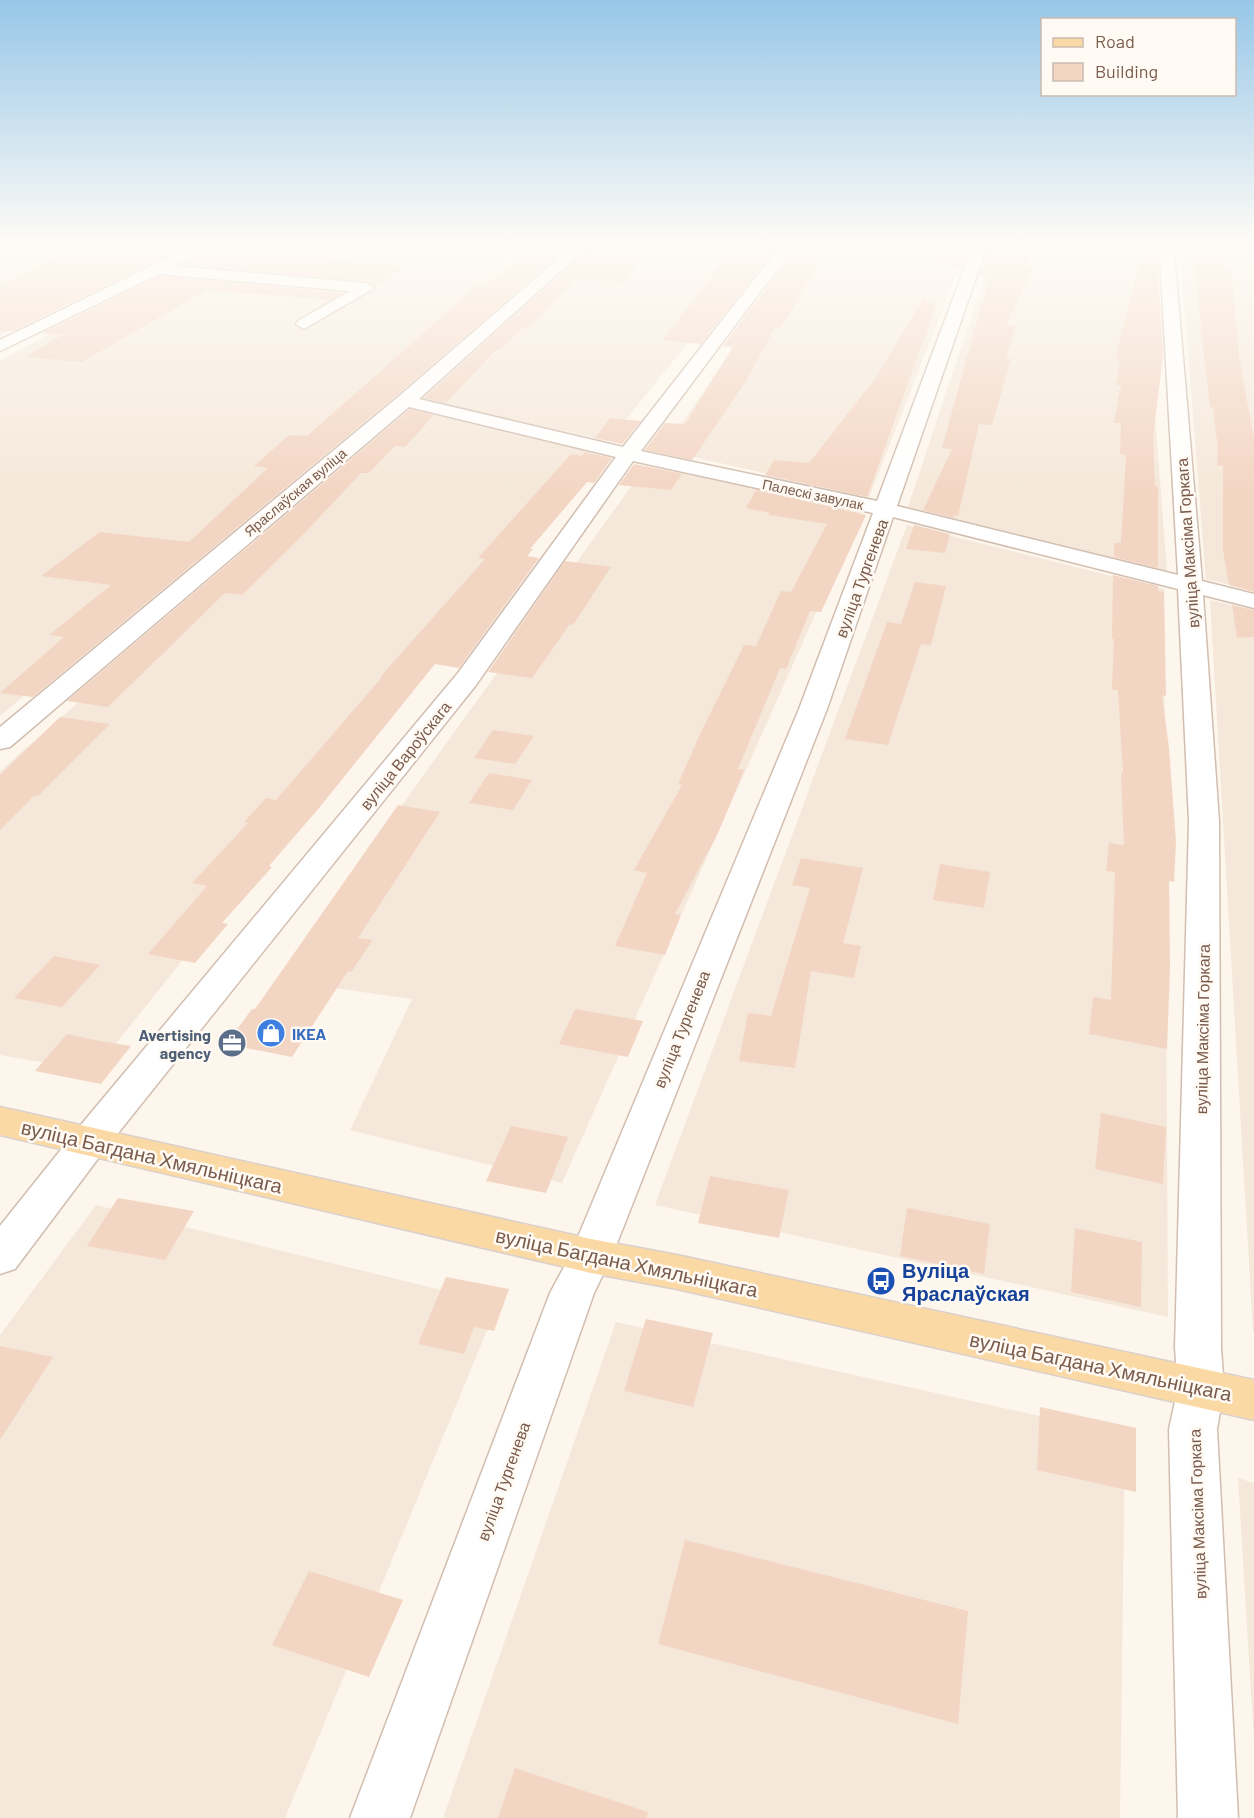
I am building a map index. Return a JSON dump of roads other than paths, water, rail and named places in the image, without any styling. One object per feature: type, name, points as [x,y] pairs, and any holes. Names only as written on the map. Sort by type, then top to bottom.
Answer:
[{"type":"main road","name":"вуліца Багдана Хмяльніцкага","points":[[0,1121],[591,1256],[677,1272],[1254,1400]]},
{"type":"street","points":[[0,346],[43,325]]},
{"type":"street","name":"Яраслаўская вуліца","points":[[0,741],[405,401],[492,325]]},
{"type":"street","name":"вуліца Вароўскага","points":[[0,1257],[89,1142],[466,679],[628,454],[727,325]]},
{"type":"street","name":"вуліца Тургенева","points":[[380,1818],[572,1293],[591,1256],[813,709],[951,325]]},
{"type":"street","name":"вуліца Максіма Горкага","points":[[1172,325],[1204,821],[1198,1348],[1201,1388],[1193,1429],[1208,1818]]},
{"type":"street","name":"Палескі завулак","points":[[405,401],[628,454],[885,509],[1254,601]]},
{"type":"place","name":"IKEA","points":[[271,1033]]},
{"type":"place","name":"Avertising agency","points":[[232,1043]]},
{"type":"place","name":"Вуліца Яраслаўская","points":[[881,1281]]}]
